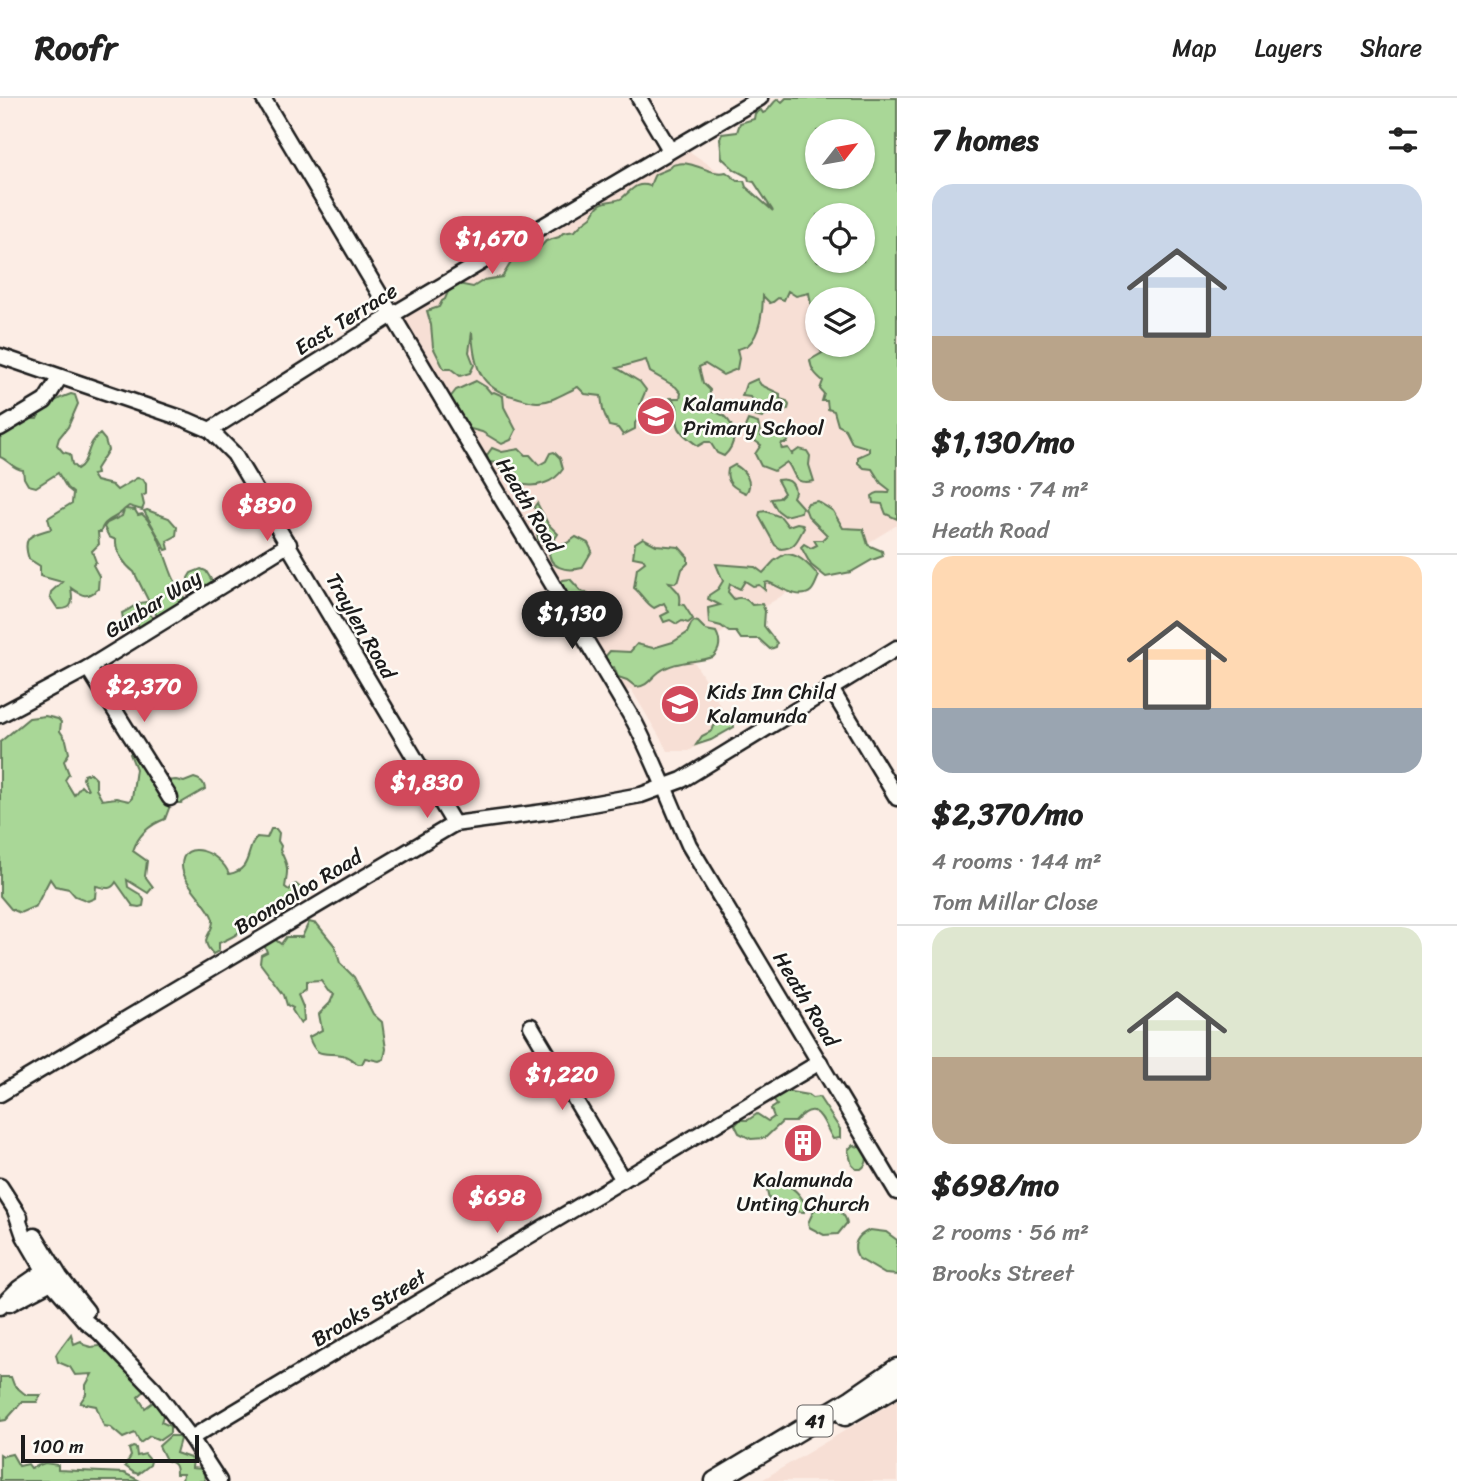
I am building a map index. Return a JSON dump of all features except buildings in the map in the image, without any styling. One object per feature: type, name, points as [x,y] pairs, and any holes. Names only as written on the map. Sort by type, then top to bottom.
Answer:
[{"type":"main road","name":"41","points":[[728,1479],[897,1368]]},
{"type":"main road","name":"41","points":[[728,1479],[897,1386]]},
{"type":"street","name":"Heath Road","points":[[263,98],[635,723],[651,753],[689,845],[897,1192]]},
{"type":"street","points":[[639,98],[670,150]]},
{"type":"street","name":"East Terrace","points":[[210,430],[392,315],[760,98]]},
{"type":"street","name":"Traylen Road","points":[[0,356],[210,430],[234,454],[454,824]]},
{"type":"street","points":[[0,428],[45,401],[60,377]]},
{"type":"street","name":"Gunbar Way","points":[[0,715],[88,668],[289,544]]},
{"type":"street","name":"Boonooloo Road","points":[[0,1094],[454,824],[552,811],[641,795],[663,787],[704,768],[830,687],[897,648]]},
{"type":"street","points":[[88,668],[170,798]]},
{"type":"street","points":[[830,687],[897,798]]},
{"type":"street","points":[[531,1026],[623,1180]]},
{"type":"street","name":"Brooks Street","points":[[191,1438],[820,1062]]},
{"type":"street","points":[[0,1186],[32,1232],[52,1274],[92,1317],[99,1332],[154,1389],[219,1481]]},
{"type":"street","points":[[0,1307],[52,1274]]},
{"type":"shaded area","name":"Kalamunda Primary School","points":[[680,145],[749,192],[777,220],[807,287],[805,357],[825,357],[897,479],[897,525],[689,653],[732,725],[689,751],[668,751],[631,689],[618,695],[392,315]]},
{"type":"shaded area","points":[[897,1400],[897,1481],[760,1481],[873,1414]]},
{"type":"green space","points":[[786,98],[897,98],[897,519],[886,514],[882,504],[873,503],[872,496],[889,493],[890,490],[881,483],[872,469],[864,468],[858,463],[858,457],[869,452],[869,448],[852,443],[845,429],[838,425],[834,411],[828,409],[827,401],[822,401],[824,394],[820,389],[823,381],[814,372],[810,360],[815,357],[875,357],[875,287],[805,287],[805,294],[796,296],[788,291],[784,300],[778,298],[770,303],[763,296],[758,329],[748,345],[737,349],[737,369],[723,375],[705,364],[699,367],[703,383],[710,390],[709,408],[724,416],[732,426],[733,442],[724,456],[717,453],[710,442],[698,446],[681,431],[677,421],[677,407],[671,398],[680,398],[681,393],[676,387],[650,372],[646,360],[617,368],[640,382],[646,390],[640,404],[645,408],[646,417],[643,420],[638,419],[635,429],[623,435],[618,428],[609,426],[601,396],[585,394],[578,387],[542,402],[529,401],[494,388],[486,382],[477,365],[472,332],[469,352],[474,365],[470,373],[460,376],[451,369],[444,369],[433,347],[427,311],[439,307],[450,287],[458,284],[473,287],[484,280],[502,277],[512,261],[536,252],[546,241],[575,231],[591,217],[599,205],[622,198],[637,186],[650,186],[656,174],[673,165],[683,163],[714,172],[726,172],[738,181],[744,181],[746,187],[773,211],[754,182],[749,181],[748,177],[722,158],[720,139],[722,134],[737,132],[740,123],[754,119],[755,113],[761,110],[765,112],[778,99],[782,102]]},
{"type":"green space","points":[[757,379],[761,385],[780,394],[780,399],[787,401],[788,409],[772,412],[762,418],[754,416],[750,408],[755,401],[742,396],[746,384]]},
{"type":"green space","points":[[476,381],[491,393],[503,396],[504,407],[516,430],[511,440],[502,444],[482,432],[463,427],[449,399],[456,390]]},
{"type":"green space","points":[[71,394],[75,395],[78,404],[57,445],[63,452],[70,454],[72,464],[77,469],[81,466],[92,442],[100,434],[108,450],[96,469],[97,474],[92,475],[96,481],[112,485],[117,490],[137,478],[143,479],[146,484],[146,494],[142,496],[142,510],[129,506],[125,509],[142,514],[152,526],[175,581],[189,606],[163,622],[154,612],[134,572],[121,558],[116,540],[109,537],[104,527],[122,516],[124,510],[107,522],[102,528],[101,532],[98,532],[99,544],[92,551],[96,562],[93,565],[99,576],[98,589],[84,595],[71,588],[72,601],[67,608],[58,609],[50,597],[51,592],[62,582],[40,576],[40,566],[29,559],[27,541],[34,535],[51,529],[48,518],[72,503],[73,493],[58,473],[36,487],[28,485],[23,470],[0,457],[0,426],[37,419],[51,404]]},
{"type":"green space","points":[[748,420],[758,423],[761,436],[772,434],[789,439],[787,443],[782,443],[782,449],[788,448],[792,454],[799,449],[807,451],[814,481],[798,480],[787,462],[774,471],[761,466],[755,454],[761,445],[748,436],[745,427]]},
{"type":"green space","points":[[492,448],[502,452],[519,449],[525,455],[530,455],[539,465],[554,452],[560,458],[563,469],[555,478],[544,483],[520,484],[514,468],[500,469],[499,463],[488,462],[487,455]]},
{"type":"green space","points":[[735,465],[747,477],[749,485],[746,493],[729,481],[728,469]]},
{"type":"green space","points":[[784,479],[792,483],[795,492],[793,497],[802,507],[801,512],[785,516],[777,510],[771,499],[779,498],[784,493],[777,480]]},
{"type":"green space","points":[[817,501],[833,511],[843,528],[863,529],[868,545],[882,551],[883,556],[851,572],[826,577],[811,565],[801,547],[804,544],[811,548],[817,545],[814,540],[822,540],[827,535],[808,516],[805,508],[808,503]]},
{"type":"green space","points":[[537,503],[548,524],[558,534],[554,540],[544,545],[538,539],[537,532],[541,527],[535,521],[538,515],[534,507]]},
{"type":"green space","points":[[144,511],[169,518],[177,527],[176,536],[167,541],[169,549],[166,550]]},
{"type":"green space","points":[[765,511],[781,517],[788,526],[802,524],[804,528],[793,545],[781,549],[775,545],[759,516],[760,512]]},
{"type":"green space","points":[[576,537],[588,543],[592,551],[582,568],[564,569],[551,561],[549,549]]},
{"type":"green space","points":[[643,538],[656,545],[679,547],[688,557],[688,563],[682,569],[679,580],[675,583],[669,582],[679,594],[680,604],[684,605],[693,619],[688,623],[682,621],[677,624],[670,620],[664,622],[661,616],[669,612],[664,603],[654,608],[634,588],[637,568],[645,562],[633,557],[635,543]]},
{"type":"green space","points":[[785,554],[800,558],[819,576],[811,591],[796,594],[768,582],[765,583],[765,590],[745,581],[740,589],[730,584],[728,592],[734,599],[744,599],[752,605],[762,604],[765,611],[764,626],[777,643],[776,647],[770,649],[759,639],[741,639],[736,632],[729,632],[721,626],[709,623],[708,608],[720,605],[708,599],[709,595],[718,589],[723,581],[716,564],[755,567],[763,573]]},
{"type":"green space","points":[[201,569],[206,571],[214,584],[208,587],[197,582],[190,588],[188,578],[191,573]]},
{"type":"green space","points":[[570,579],[581,591],[588,593],[593,601],[600,601],[613,609],[613,620],[591,626],[559,585],[563,580]]},
{"type":"green space","points":[[146,602],[150,615],[156,620],[140,627],[135,622],[124,625],[122,613]]},
{"type":"green space","points":[[694,621],[706,630],[716,632],[719,645],[713,657],[672,665],[646,684],[636,687],[618,677],[614,667],[608,668],[604,658],[610,651],[630,652],[637,644],[653,648],[673,642],[687,633]]},
{"type":"green space","points":[[45,716],[61,722],[60,731],[66,740],[69,753],[64,761],[69,774],[65,780],[74,795],[81,786],[88,789],[83,779],[84,775],[90,773],[96,779],[96,789],[102,800],[116,798],[129,801],[132,798],[136,769],[130,754],[134,749],[164,781],[184,782],[194,778],[204,785],[205,789],[181,803],[171,803],[165,819],[145,831],[135,845],[133,851],[147,861],[145,876],[153,887],[148,893],[127,880],[128,887],[141,895],[143,906],[133,906],[116,882],[110,888],[96,886],[95,898],[88,901],[75,896],[69,889],[55,886],[50,879],[36,906],[20,913],[11,909],[0,896],[0,742],[29,718]]},
{"type":"green space","points":[[724,719],[733,721],[734,727],[696,745],[702,736],[712,731],[714,726]]},
{"type":"green space","points":[[271,829],[276,829],[279,833],[280,850],[287,868],[285,887],[289,890],[296,884],[307,893],[299,901],[284,904],[276,917],[263,920],[249,918],[237,934],[219,943],[219,951],[213,954],[206,939],[213,919],[186,879],[182,866],[184,857],[188,852],[202,851],[218,859],[229,874],[237,872],[245,864],[253,842],[257,837],[267,838]]},
{"type":"green space","points":[[309,922],[317,924],[335,946],[340,963],[354,977],[373,1014],[382,1022],[386,1049],[384,1059],[379,1061],[365,1058],[362,1064],[358,1064],[344,1056],[318,1052],[309,1037],[322,1030],[319,1014],[330,1003],[334,994],[328,991],[321,981],[306,982],[306,989],[298,995],[304,1020],[300,1023],[293,1008],[287,1005],[284,995],[260,963],[261,955],[267,952],[263,942],[273,938],[281,944],[286,937],[302,937]]},
{"type":"green space","points":[[779,1090],[812,1098],[819,1097],[840,1129],[840,1138],[833,1139],[822,1119],[814,1111],[809,1111],[795,1122],[782,1122],[765,1138],[751,1139],[739,1133],[735,1125],[740,1120],[748,1120],[757,1114],[768,1121],[774,1117],[771,1109],[777,1105],[772,1098]]},
{"type":"green space","points":[[853,1145],[862,1148],[866,1156],[866,1162],[861,1169],[852,1165],[848,1150]]},
{"type":"green space","points":[[772,1180],[796,1191],[805,1204],[804,1212],[780,1210],[772,1204],[767,1192]]},
{"type":"green space","points":[[826,1204],[839,1211],[846,1219],[847,1223],[838,1234],[824,1235],[809,1227],[814,1210]]},
{"type":"green space","points":[[870,1230],[886,1232],[897,1240],[897,1275],[885,1274],[858,1258],[856,1241]]},
{"type":"green space","points":[[71,1334],[74,1344],[81,1341],[91,1347],[107,1345],[135,1359],[145,1371],[148,1388],[138,1397],[145,1408],[156,1400],[163,1416],[161,1422],[170,1426],[170,1433],[160,1440],[150,1436],[140,1443],[135,1433],[123,1438],[110,1427],[104,1426],[96,1406],[80,1403],[86,1394],[86,1385],[92,1374],[75,1375],[70,1367],[58,1362],[56,1355]]},
{"type":"green space","points":[[0,1377],[11,1377],[14,1385],[26,1395],[41,1395],[37,1402],[22,1402],[6,1420],[0,1421]]},
{"type":"green space","points":[[170,1436],[180,1439],[176,1453],[193,1459],[192,1468],[203,1469],[205,1481],[182,1481],[183,1474],[176,1474],[176,1468],[166,1460],[159,1446]]},
{"type":"green space","points":[[136,1448],[137,1456],[145,1454],[151,1461],[150,1465],[138,1474],[125,1466],[131,1456],[129,1449]]},
{"type":"green space","points":[[0,1454],[12,1454],[19,1466],[28,1464],[31,1468],[45,1463],[58,1465],[58,1470],[124,1473],[140,1481],[0,1481]]},
{"type":"place","name":"Kalamunda Primary School","points":[[656,416]]},
{"type":"place","name":"Kids Inn Child Kalamunda","points":[[680,704]]},
{"type":"place","name":"Kalamunda Unting Church","points":[[803,1143]]}]
